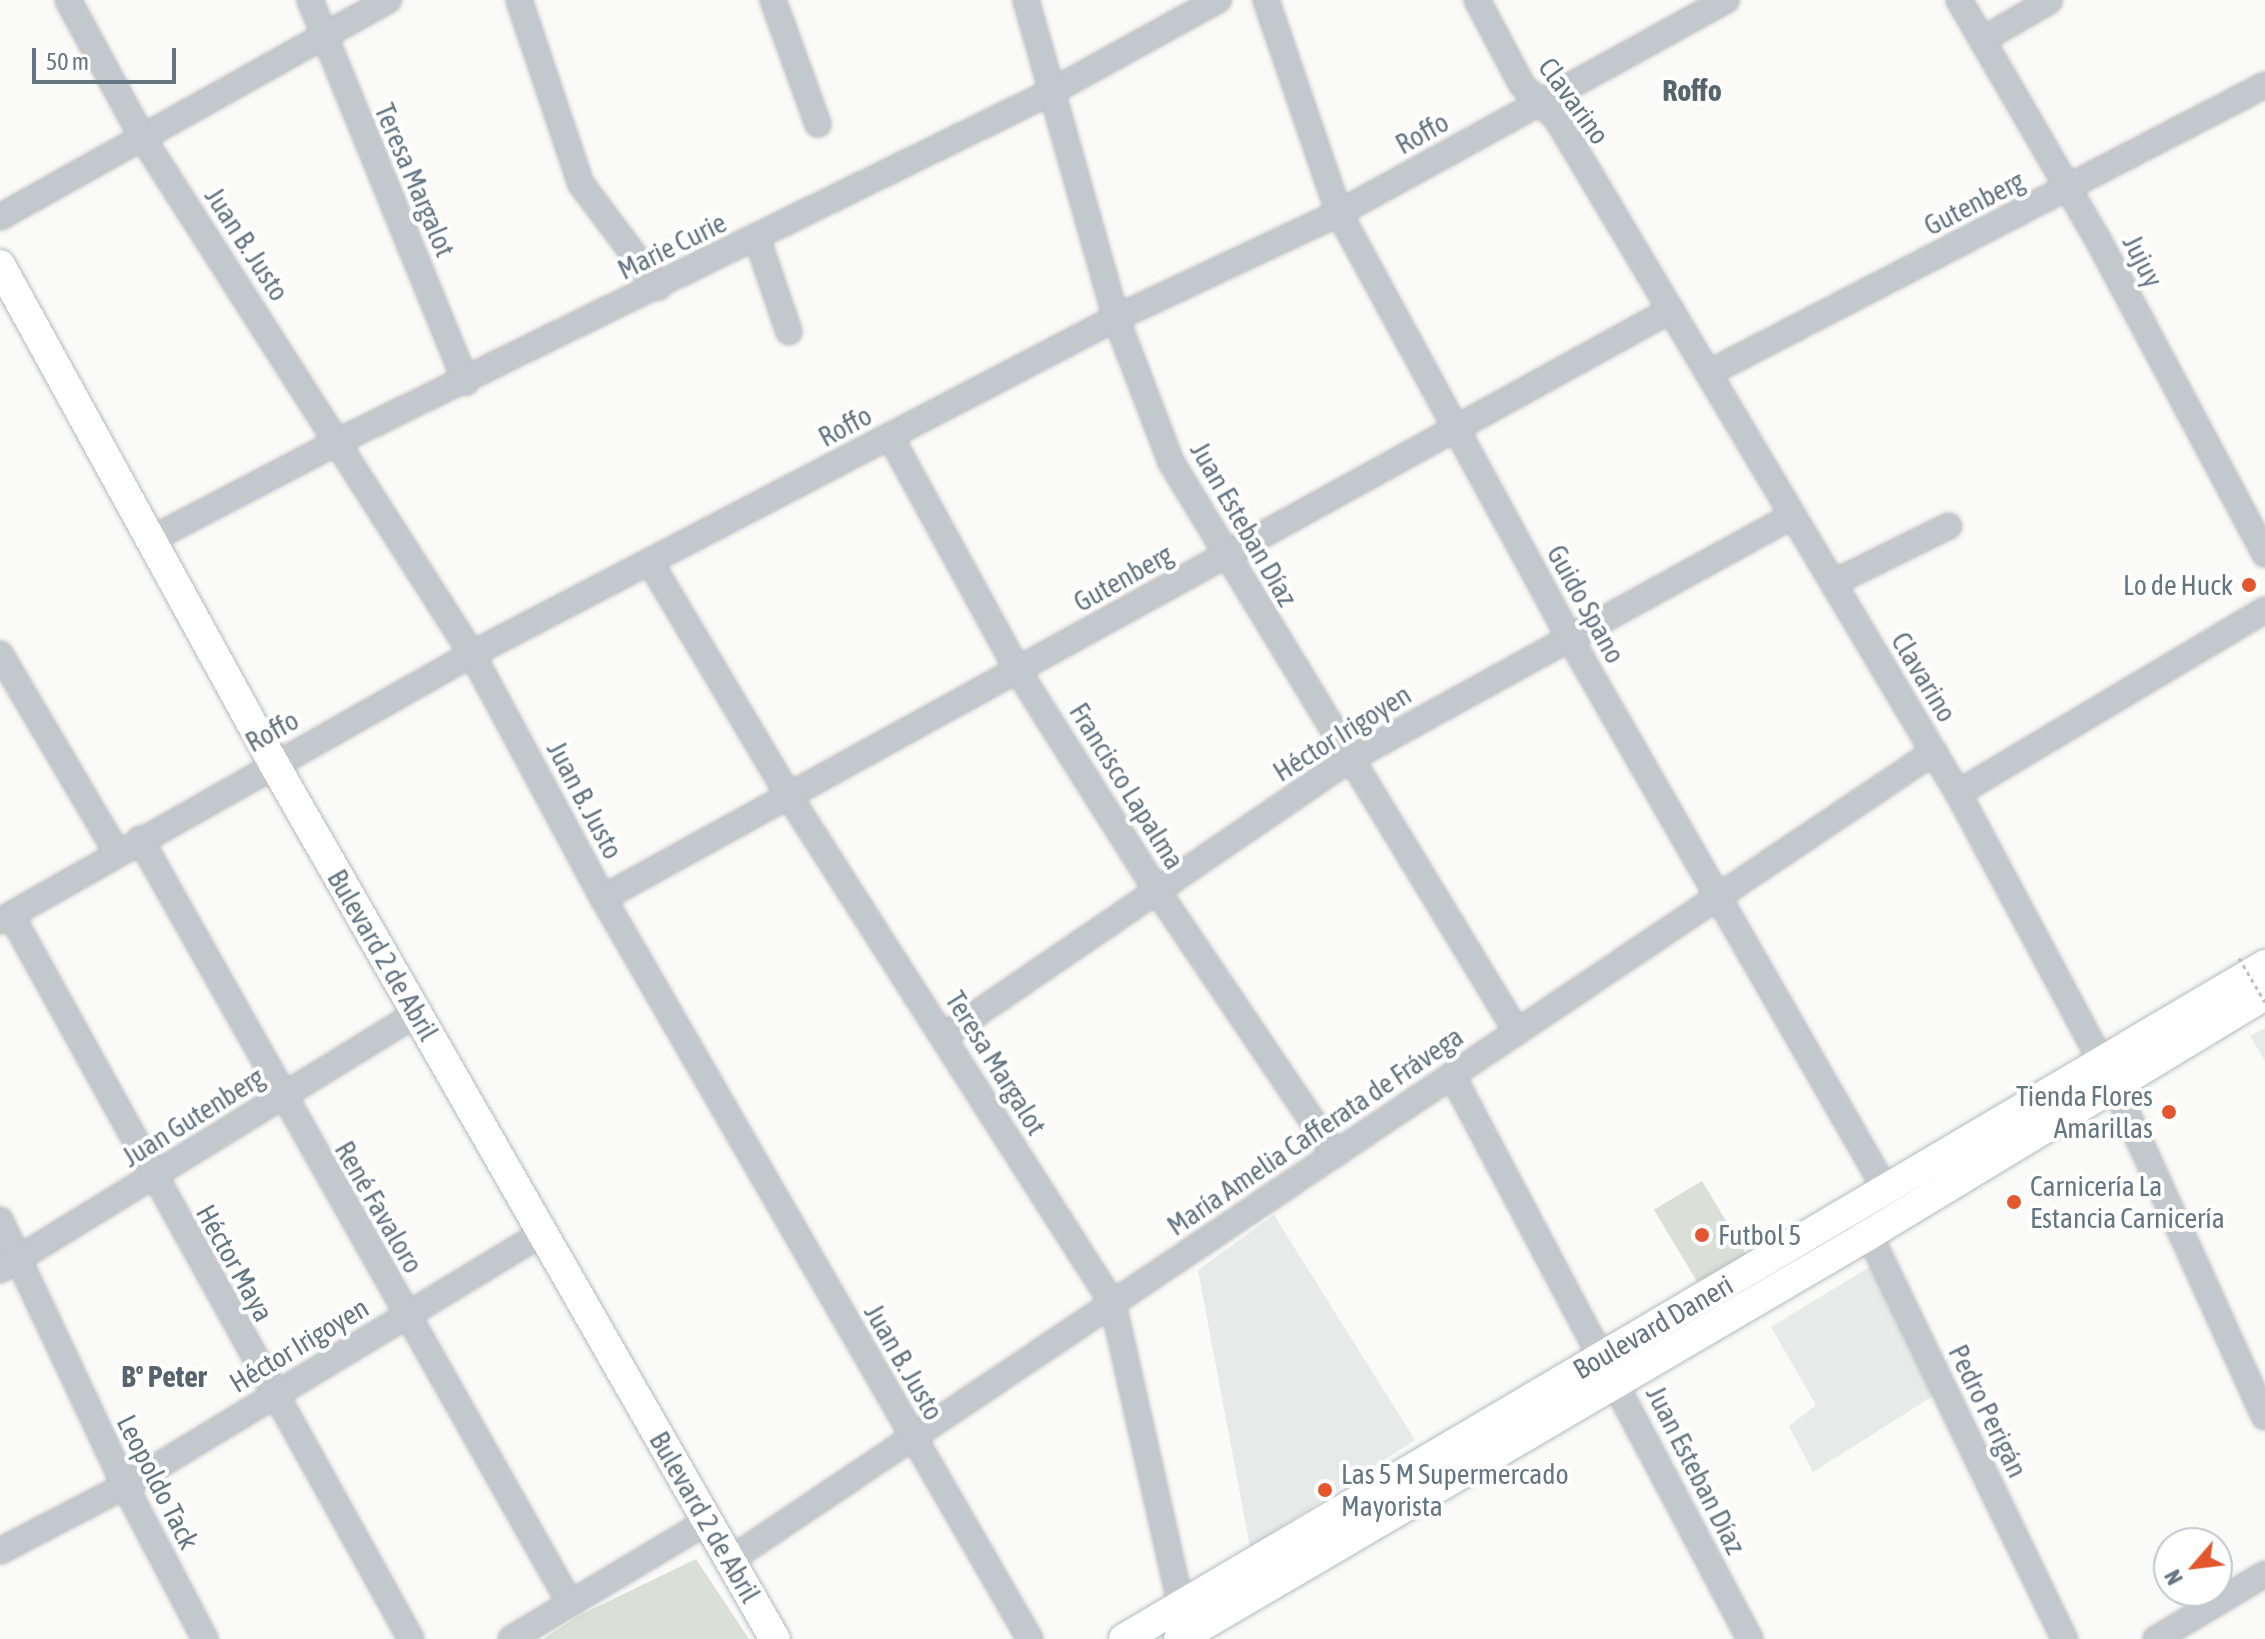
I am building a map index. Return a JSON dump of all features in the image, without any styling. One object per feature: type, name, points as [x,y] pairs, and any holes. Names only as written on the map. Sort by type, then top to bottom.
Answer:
[{"type":"main road","name":"Bulevard 2 de Abril","points":[[0,265],[274,764],[775,1639]]},
{"type":"main road","name":"Boulevard Daneri","points":[[1124,1639],[1184,1604],[1339,1528],[1864,1222],[2109,1075],[2259,972]]},
{"type":"main road","name":"Boulevard Daneri","points":[[1183,1638],[1339,1528]]},
{"type":"street","name":"Juan B. Justo","points":[[68,0],[142,137],[339,441],[472,654],[603,898],[1030,1639]]},
{"type":"street","name":"Teresa Margalot","points":[[310,0],[466,382]]},
{"type":"street","points":[[0,217],[389,0]]},
{"type":"street","points":[[519,0],[581,184],[658,287]]},
{"type":"street","points":[[773,0],[818,124]]},
{"type":"street","name":"Juan Esteban Díaz","points":[[1026,0],[1116,318],[1150,417],[1225,556],[1352,758],[1517,1032]]},
{"type":"street","name":"Marie Curie","points":[[150,540],[339,441],[466,382],[1051,92],[1218,0]]},
{"type":"street","name":"Guido Spano","points":[[1266,0],[1339,213],[1568,635],[1894,1204]]},
{"type":"street","name":"Clavarino","points":[[1477,0],[1522,85],[1557,119],[1958,793],[2109,1075],[2265,1417]]},
{"type":"street","name":"Roffo","points":[[5,918],[472,654],[1116,318],[1339,213],[1726,0]]},
{"type":"street","name":"Jujuy","points":[[1959,0],[2068,188],[2265,554]]},
{"type":"street","points":[[1982,40],[2049,1]]},
{"type":"street","name":"Gutenberg","points":[[1709,373],[2068,188],[2261,95]]},
{"type":"street","points":[[757,238],[789,332]]},
{"type":"street","name":"Gutenberg","points":[[603,898],[1671,310]]},
{"type":"street","name":"Francisco Lapalma","points":[[890,436],[1018,671],[1156,889],[1335,1154]]},
{"type":"street","name":"Héctor Irigoyen","points":[[944,1036],[1352,758],[1568,635],[1792,516]]},
{"type":"street","points":[[1833,583],[1949,526]]},
{"type":"street","name":"Teresa Margalot","points":[[650,562],[789,796],[1113,1304],[1184,1604],[1183,1638]]},
{"type":"street","points":[[1958,793],[2265,610]]},
{"type":"street","points":[[0,654],[117,853]]},
{"type":"street","name":"María Amelia Cafferata de Frávega","points":[[730,1560],[1934,752]]},
{"type":"street","name":"René Favaloro","points":[[140,839],[282,1097],[570,1603]]},
{"type":"street","name":"Héctor Maya","points":[[5,918],[411,1639]]},
{"type":"street","name":"Juan Gutenberg","points":[[9,1265],[417,1013]]},
{"type":"street","name":"Juan Esteban Díaz","points":[[1452,1075],[1750,1639]]},
{"type":"street","name":"Leopoldo Tack","points":[[0,1220],[9,1265],[205,1639]]},
{"type":"street","name":"Pedro Perigán","points":[[1864,1222],[2065,1639]]},
{"type":"street","name":"Héctor Irigoyen","points":[[0,1551],[125,1486],[542,1233]]},
{"type":"street","points":[[511,1639],[708,1521]]},
{"type":"street","points":[[2156,1639],[2265,1574]]},
{"type":"path","points":[[2259,972],[2265,1002]]},
{"type":"shaded area","points":[[2265,1028],[2265,1061],[2250,1036]]},
{"type":"shaded area","name":"Futbol 5","points":[[1702,1181],[1750,1262],[1702,1290],[1654,1210]]},
{"type":"shaded area","points":[[1274,1215],[1415,1440],[1250,1547],[1198,1270]]},
{"type":"shaded area","points":[[1871,1266],[1933,1396],[1813,1472],[1789,1426],[1816,1405],[1771,1327]]},
{"type":"shaded area","points":[[696,1559],[749,1639],[543,1639],[580,1615]]},
{"type":"place","name":"Lo de Huck","points":[[2249,585]]},
{"type":"place","name":"Tienda Flores Amarillas","points":[[2169,1112]]},
{"type":"place","name":"Carnicería La Estancia Carnicería","points":[[2014,1202]]},
{"type":"place","name":"Futbol 5","points":[[1702,1235]]},
{"type":"place","name":"Las 5 M Supermercado Mayorista","points":[[1325,1490]]},
{"type":"district","name":"Roffo","points":[[1692,90]]},
{"type":"district","name":"Bº Peter","points":[[164,1376]]}]
